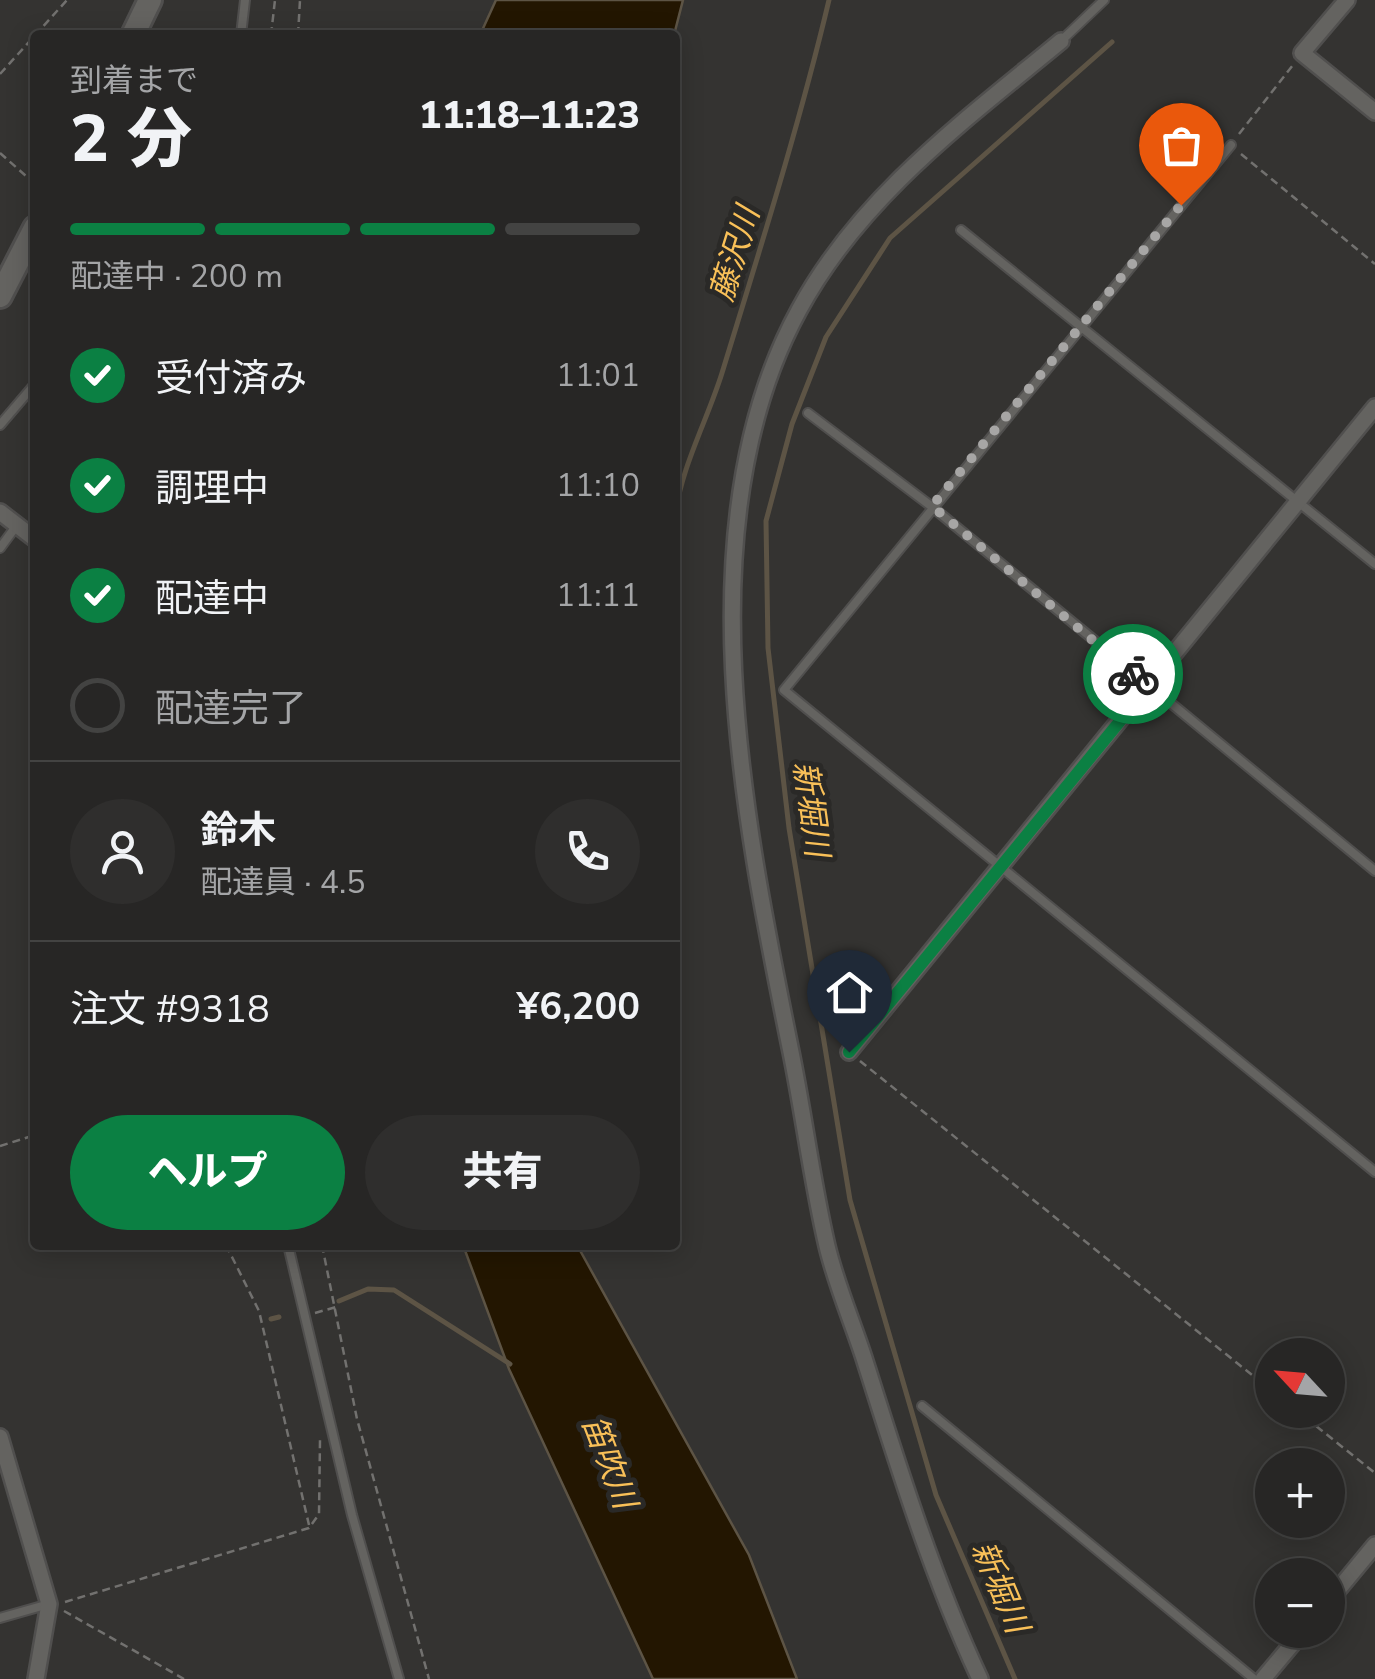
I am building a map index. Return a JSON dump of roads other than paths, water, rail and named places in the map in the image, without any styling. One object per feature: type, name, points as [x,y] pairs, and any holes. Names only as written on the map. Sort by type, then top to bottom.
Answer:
[{"type":"main road","points":[[136,30],[150,0]]},
{"type":"main road","points":[[0,296],[30,238]]},
{"type":"street","points":[[1347,0],[1302,54],[1375,112]]},
{"type":"street","points":[[980,1679],[899,1476],[827,1248],[770,947],[733,720],[736,558],[749,447],[763,394],[799,309],[886,188],[1061,41]]},
{"type":"street","points":[[849,1052],[1375,407]]},
{"type":"street","points":[[0,512],[30,536]]},
{"type":"street","points":[[0,1438],[49,1604],[36,1679]]},
{"type":"street","points":[[1345,1581],[1375,1545]]},
{"type":"street","points":[[1262,1679],[1289,1648]]},
{"type":"lane","points":[[242,30],[245,0]]},
{"type":"lane","points":[[1061,41],[1104,0]]},
{"type":"lane","points":[[1230,144],[784,690],[1375,1172]]},
{"type":"lane","points":[[961,230],[1375,564]]},
{"type":"lane","points":[[0,426],[30,390]]},
{"type":"lane","points":[[808,413],[932,506],[1375,870]]},
{"type":"lane","points":[[0,548],[17,526]]},
{"type":"lane","points":[[289,1250],[399,1679]]},
{"type":"lane","points":[[922,1406],[1254,1679]]},
{"type":"lane","points":[[0,1618],[49,1604]]},
{"type":"water","points":[[496,0],[683,0],[675,30],[482,30]]},
{"type":"water","name":"笛吹川","points":[[465,1250],[580,1250],[749,1555],[797,1679],[653,1679],[509,1369]]},
{"type":"waterway","name":"藤沢川","points":[[680,491],[722,373],[829,0]]},
{"type":"waterway","name":"新堀川","points":[[1015,1679],[936,1495],[850,1200],[789,828],[768,648],[766,521],[792,424],[826,337],[890,238],[1112,42]]},
{"type":"waterway","points":[[339,1301],[368,1289],[394,1290],[510,1364]]},
{"type":"waterway","points":[[271,1319],[279,1317]]}]
